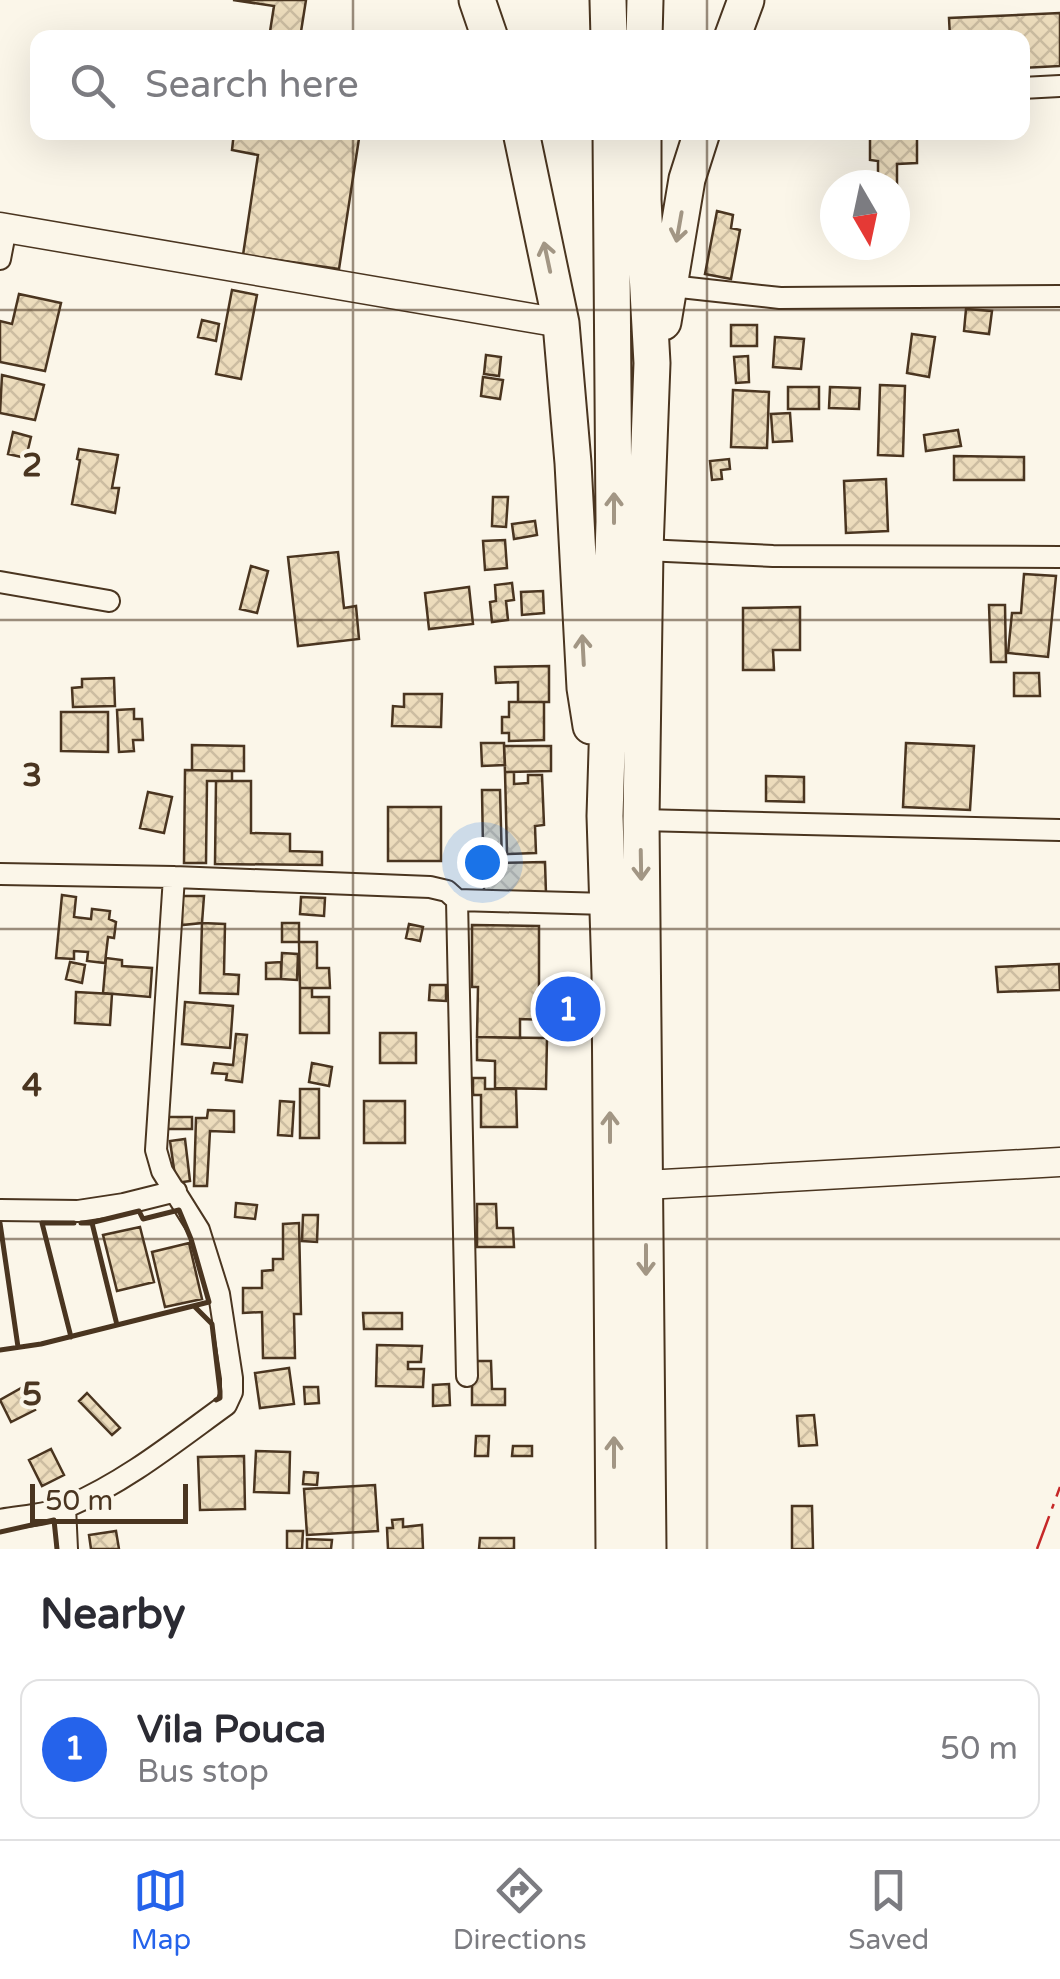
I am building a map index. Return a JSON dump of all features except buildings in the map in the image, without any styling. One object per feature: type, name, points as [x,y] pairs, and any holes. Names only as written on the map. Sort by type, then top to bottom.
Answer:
[{"type":"highway","points":[[476,0],[487,30]]},
{"type":"highway","points":[[608,0],[609,30]]},
{"type":"highway","points":[[644,30],[645,0]]},
{"type":"highway","points":[[735,30],[746,0]]},
{"type":"highway","points":[[523,140],[561,322],[585,688],[605,816]]},
{"type":"highway","points":[[611,140],[614,522],[605,816],[614,1549]]},
{"type":"highway","points":[[644,140],[643,200],[652,363],[641,820],[648,1549]]},
{"type":"highway","points":[[652,363],[671,286],[688,179],[700,140]]},
{"type":"street","points":[[1030,88],[1060,86]]},
{"type":"street","points":[[0,259],[3,228],[561,322]]},
{"type":"street","points":[[671,286],[780,298],[1060,296]]},
{"type":"street","points":[[645,550],[773,556],[1060,557]]},
{"type":"street","points":[[0,582],[109,602]]},
{"type":"street","points":[[641,820],[1060,830]]},
{"type":"street","points":[[0,874],[430,886],[447,891],[457,900],[607,904]]},
{"type":"street","points":[[0,1520],[66,1508],[148,1462],[226,1405],[232,1392],[220,1294],[199,1230],[162,1171],[156,1150],[174,877]]},
{"type":"street","points":[[457,900],[466,1376]]},
{"type":"street","points":[[645,1184],[1060,1162]]},
{"type":"street","points":[[0,1210],[78,1211],[176,1191]]},
{"type":"street","points":[[66,1508],[66,1549]]},
{"type":"wall","points":[[0,1350],[41,1344],[209,1302],[179,1210],[143,1219],[139,1211],[94,1222]]},
{"type":"wall","points":[[0,1223],[18,1347]]},
{"type":"wall","points":[[71,1337],[42,1223],[74,1223]]},
{"type":"wall","points":[[81,1223],[92,1223],[117,1325]]},
{"type":"wall","points":[[194,1306],[212,1324],[220,1391],[216,1400]]},
{"type":"wall","points":[[0,1532],[54,1520],[57,1549]]},
{"type":"power","points":[[1037,1549],[1060,1487]]},
{"type":"place","name":"Vila Pouca","points":[[568,1009]]}]
